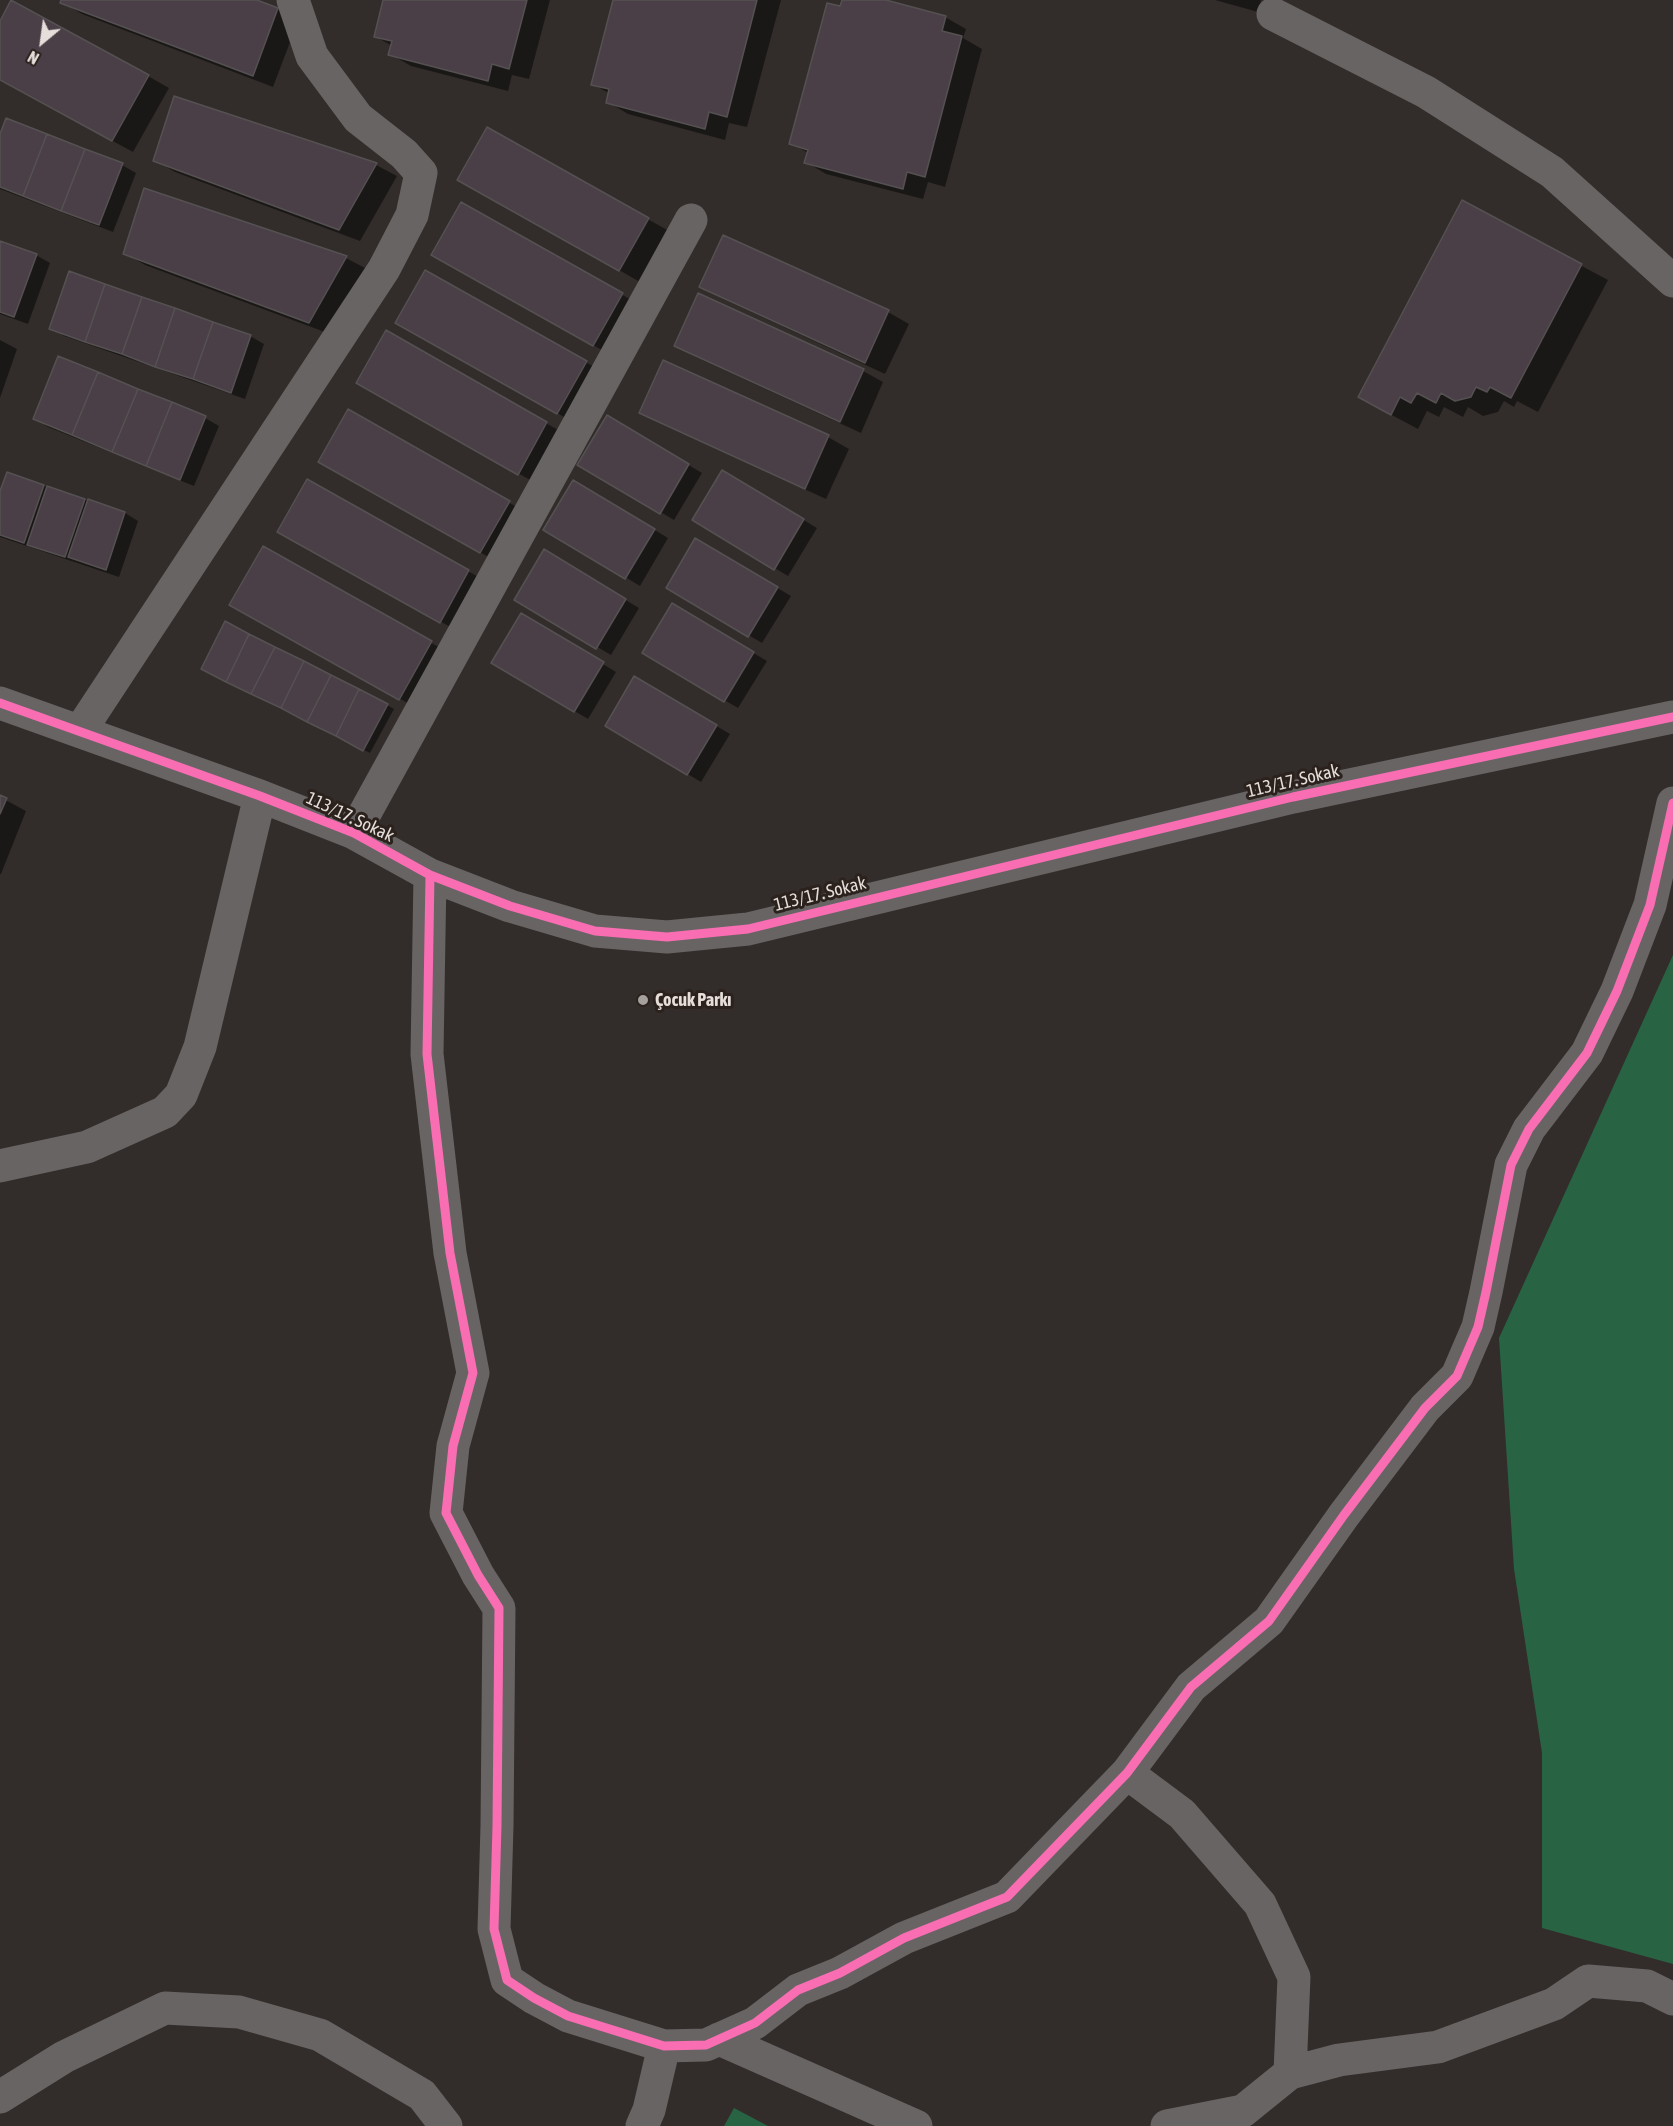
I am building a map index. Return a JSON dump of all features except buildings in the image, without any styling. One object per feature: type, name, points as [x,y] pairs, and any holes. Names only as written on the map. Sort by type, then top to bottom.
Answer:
[{"type":"street","points":[[80,731],[384,269],[412,215],[422,173],[404,153],[358,118],[312,56],[293,0]]},
{"type":"street","points":[[1273,14],[1426,92],[1551,172],[1673,281]]},
{"type":"street","points":[[354,833],[691,220]]},
{"type":"street","name":"113/17. Sokak","points":[[0,703],[260,796],[354,833],[430,875],[510,906],[595,931],[666,937],[748,929],[1293,797],[1673,717]]},
{"type":"street","points":[[0,1166],[87,1147],[165,1112],[181,1095],[200,1047],[260,796]]},
{"type":"street","points":[[430,875],[427,1054],[450,1253],[473,1373],[453,1446],[446,1513],[478,1575],[500,1608],[494,1929],[507,1980],[534,1998],[568,2016],[664,2046],[706,2045],[755,2023],[798,1990],[840,1973],[904,1938],[1007,1897],[1127,1773],[1191,1687],[1269,1621],[1364,1488],[1425,1408],[1456,1376],[1478,1327],[1510,1165],[1529,1129],[1587,1053],[1617,990],[1650,905],[1673,803]]},
{"type":"street","points":[[1127,1773],[1182,1814],[1260,1904],[1294,1977],[1290,2073]]},
{"type":"street","points":[[1167,2126],[1243,2111],[1290,2073],[1339,2060],[1438,2047],[1554,2004],[1587,1981],[1647,1986],[1673,1999]]},
{"type":"street","points":[[0,2097],[64,2057],[165,2008],[238,2012],[320,2035],[422,2095],[446,2126]]},
{"type":"street","points":[[719,2039],[916,2126]]},
{"type":"street","points":[[642,2126],[649,2110],[664,2046]]},
{"type":"green space","points":[[1673,955],[1673,1964],[1542,1928],[1542,1753],[1514,1569],[1499,1338]]},
{"type":"green space","points":[[734,2108],[768,2126],[724,2126]]},
{"type":"cycle path","points":[[0,703],[260,796],[354,833],[430,875],[510,906],[595,931],[667,937],[748,929],[1293,797],[1673,717]]},
{"type":"cycle path","points":[[430,875],[427,1054],[450,1253],[473,1373],[453,1446],[446,1513],[478,1575],[499,1608],[494,1929],[507,1980],[534,1998],[568,2016],[664,2046],[706,2045],[755,2023],[798,1990],[840,1973],[904,1938],[1007,1897],[1127,1773],[1191,1687],[1269,1621],[1344,1515],[1425,1408],[1457,1376],[1478,1327],[1511,1165],[1529,1129],[1587,1053],[1617,991],[1650,905],[1673,803]]},
{"type":"place","name":"Çocuk Parkı","points":[[643,1000]]}]
